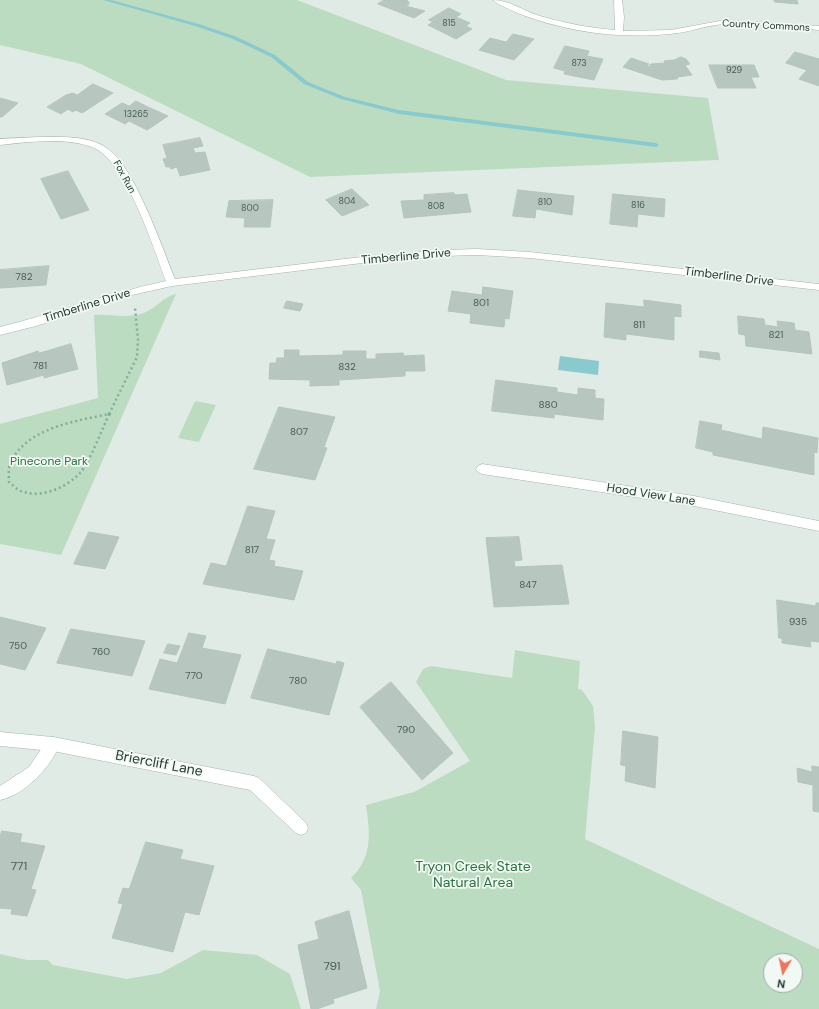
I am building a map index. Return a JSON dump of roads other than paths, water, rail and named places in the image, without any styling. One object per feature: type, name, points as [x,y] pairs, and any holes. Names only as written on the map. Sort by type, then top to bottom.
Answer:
[{"type":"street","name":"Country Commons","points":[[497,0],[535,17],[562,24],[619,32],[667,33],[724,22],[819,28]]},
{"type":"street","points":[[618,0],[620,18],[619,32]]},
{"type":"street","name":"Fox Run","points":[[0,142],[77,141],[104,150],[113,156],[127,177],[172,283]]},
{"type":"street","name":"Timberline Drive","points":[[0,331],[32,323],[131,292],[172,283],[393,257],[477,252],[551,257],[819,287]]},
{"type":"street","name":"Hood View Lane","points":[[482,469],[694,501],[819,526]]},
{"type":"street","name":"Briercliff Lane","points":[[0,739],[53,744],[254,782],[301,828]]},
{"type":"street","points":[[0,793],[5,792],[34,772],[53,744]]},
{"type":"water","points":[[560,356],[599,361],[598,375],[558,370]]},
{"type":"waterway","points":[[105,0],[197,25],[235,38],[273,56],[306,83],[343,98],[399,112],[656,145]]},
{"type":"park label","name":"Pinecone Park","points":[[49,462]]},
{"type":"park label","name":"Tryon Creek State Natural Area","points":[[473,876]]}]
